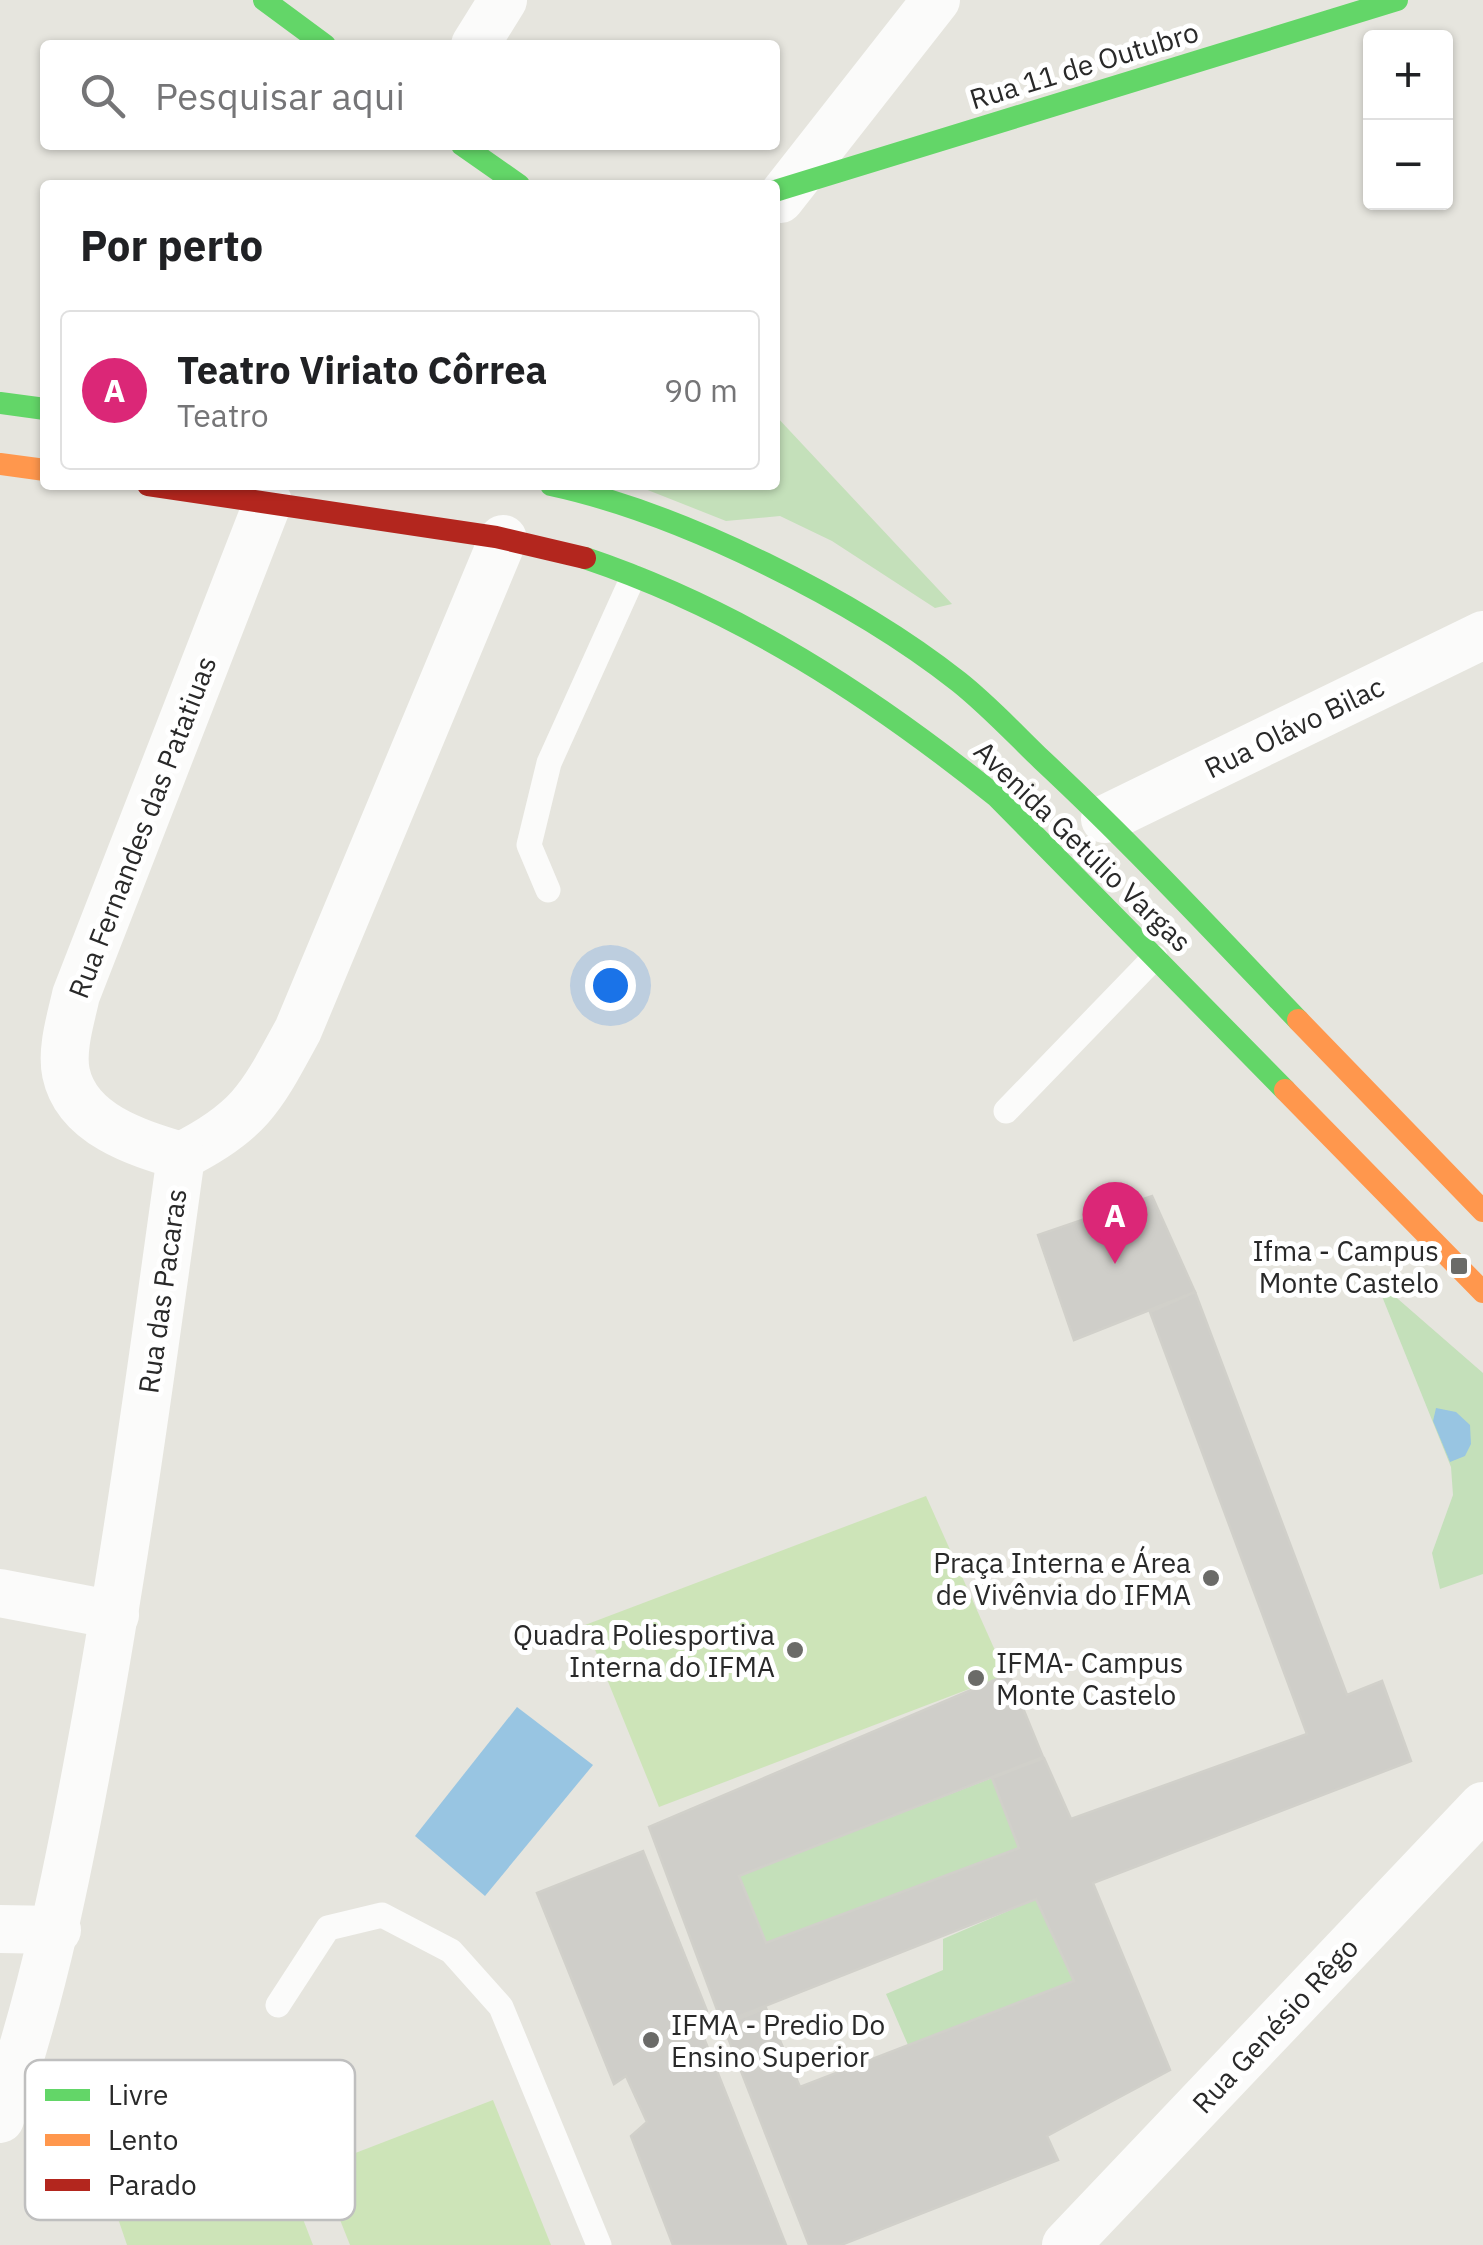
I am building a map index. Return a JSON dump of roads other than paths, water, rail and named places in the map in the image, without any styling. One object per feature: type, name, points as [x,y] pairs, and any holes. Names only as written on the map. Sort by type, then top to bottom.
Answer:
[{"type":"main road","points":[[264,0],[318,40]]},
{"type":"main road","name":"Rua 11 de Outubro","points":[[780,194],[1397,0]]},
{"type":"main road","points":[[469,150],[512,180]]},
{"type":"main road","points":[[0,402],[40,408]]},
{"type":"main road","points":[[0,464],[40,469]]},
{"type":"main road","name":"Avenida Getúlio Vargas","points":[[183,490],[503,539],[582,557],[708,606],[818,665],[920,733],[998,797],[1483,1292]]},
{"type":"main road","name":"Avenida Getúlio Vargas","points":[[582,490],[744,553],[831,598],[959,682],[1105,819],[1477,1196]]},
{"type":"street","points":[[478,40],[503,0]]},
{"type":"street","points":[[780,194],[936,0]]},
{"type":"street","name":"Rua Fernandes das Patatiuas","points":[[182,1156],[130,1140],[96,1118],[80,1101],[66,1072],[67,1035],[76,995],[268,502]]},
{"type":"street","name":"Rua das Pacaras","points":[[0,2119],[29,2034],[57,1930],[115,1615],[182,1156],[221,1136],[256,1106],[298,1030],[503,539]]},
{"type":"street","name":"Rua Olávo Bilac","points":[[1105,819],[1483,635]]},
{"type":"street","points":[[0,1593],[115,1615]]},
{"type":"street","name":"Rua Genésio Rêgo","points":[[1066,2245],[1483,1806]]},
{"type":"street","points":[[0,1930],[57,1930]]},
{"type":"lane","points":[[548,890],[529,845],[549,763],[633,577]]},
{"type":"lane","points":[[1006,1111],[1154,957]]},
{"type":"lane","points":[[278,2006],[328,1928],[382,1915],[451,1951],[500,2007],[599,2245]]},
{"type":"water","points":[[1436,1408],[1456,1412],[1470,1425],[1471,1444],[1465,1456],[1450,1462],[1433,1421]]},
{"type":"water","points":[[517,1707],[593,1765],[485,1896],[415,1836]]},
{"type":"place","name":"Teatro Viriato Côrrea","points":[[1115,1264]]},
{"type":"place","name":"Ifma - Campus Monte Castelo","points":[[1459,1266]]},
{"type":"place","name":"Praça Interna e Área de Vivênvia do IFMA","points":[[1211,1578]]},
{"type":"place","name":"Quadra Poliesportiva Interna do IFMA","points":[[795,1650]]},
{"type":"place","name":"IFMA- Campus Monte Castelo","points":[[976,1678]]},
{"type":"place","name":"IFMA - Predio Do Ensino Superior","points":[[651,2040]]}]
